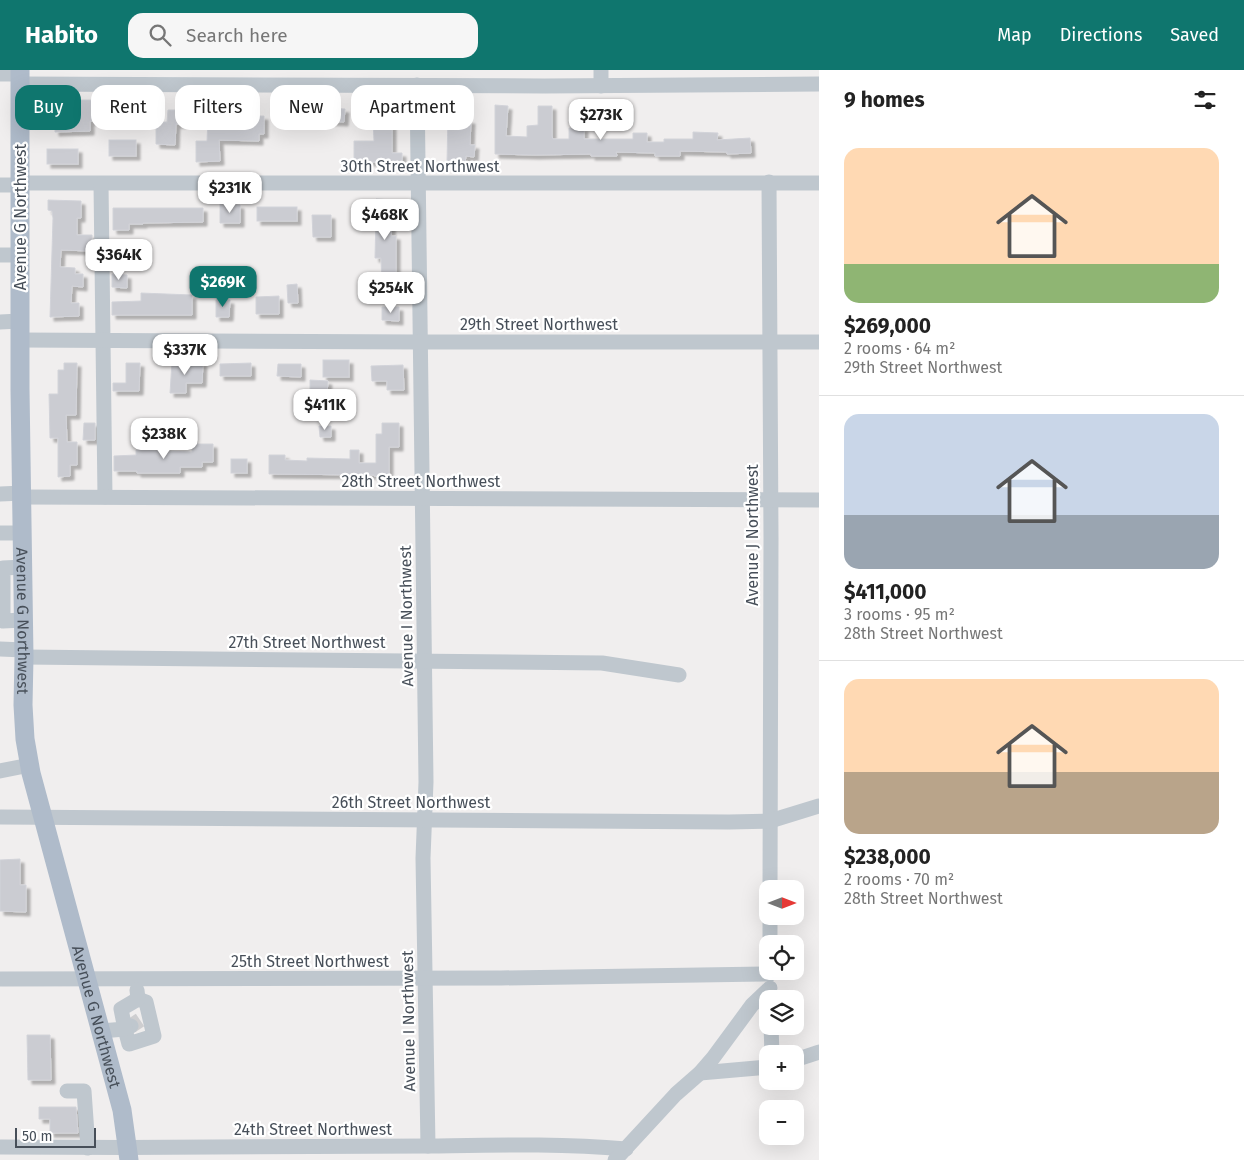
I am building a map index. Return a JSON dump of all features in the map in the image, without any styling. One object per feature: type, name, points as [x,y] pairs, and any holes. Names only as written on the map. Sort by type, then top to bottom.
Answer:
[{"type":"main road","name":"Avenue G Northwest","points":[[20,76],[20,340],[23,495],[23,705],[25,739],[43,817],[122,1110],[120,1154]]},
{"type":"street","points":[[601,70],[601,86]]},
{"type":"street","points":[[0,74],[417,85]]},
{"type":"street","points":[[474,85],[601,86],[769,77],[819,84]]},
{"type":"street","name":"Avenue I Northwest","points":[[418,130],[428,1146]]},
{"type":"street","name":"Avenue J Northwest","points":[[769,182],[770,880]]},
{"type":"street","name":"30th Street Northwest","points":[[0,185],[819,183]]},
{"type":"street","points":[[101,184],[105,497]]},
{"type":"street","points":[[0,255],[20,255]]},
{"type":"street","points":[[0,322],[20,321]]},
{"type":"street","name":"29th Street Northwest","points":[[20,340],[819,342]]},
{"type":"street","name":"28th Street Northwest","points":[[0,494],[105,497],[422,500],[819,500]]},
{"type":"street","points":[[0,533],[22,534]]},
{"type":"street","name":"27th Street Northwest","points":[[0,649],[24,653],[602,663],[679,675]]},
{"type":"street","points":[[0,770],[30,765]]},
{"type":"street","name":"26th Street Northwest","points":[[0,816],[770,821],[819,806]]},
{"type":"street","name":"25th Street Northwest","points":[[0,979],[644,977],[770,983]]},
{"type":"street","points":[[137,978],[138,1000]]},
{"type":"street","points":[[615,1160],[676,1094],[700,1073],[770,983]]},
{"type":"street","points":[[138,1000],[146,1002],[136,1023],[121,1009],[138,1000]]},
{"type":"street","points":[[101,1030],[136,1023]]},
{"type":"street","points":[[804,1057],[819,1052]]},
{"type":"street","points":[[700,1073],[759,1067]]},
{"type":"street","points":[[67,1091],[84,1091],[88,1148]]},
{"type":"street","name":"24th Street Northwest","points":[[0,1147],[59,1154],[88,1148],[120,1154],[428,1146],[585,1145],[626,1149]]},
{"type":"building","points":[[81,100],[91,100],[90,131],[55,132],[55,130],[81,130]]},
{"type":"building","points":[[495,105],[508,106],[506,136],[527,137],[527,126],[538,125],[538,106],[552,106],[553,139],[569,139],[569,128],[584,128],[584,139],[633,139],[633,133],[647,133],[647,142],[664,142],[664,139],[693,139],[693,132],[718,133],[717,140],[750,138],[751,153],[727,154],[727,152],[680,151],[680,156],[655,156],[655,153],[616,152],[617,156],[591,156],[591,154],[495,154]]},
{"type":"building","points":[[341,109],[345,109],[344,122],[341,122]]},
{"type":"building","points":[[168,110],[175,110],[175,145],[156,144],[156,130],[165,130],[165,122],[167,122]]},
{"type":"building","points":[[260,116],[264,116],[264,134],[259,134],[259,141],[219,140],[220,161],[196,162],[196,141],[207,141],[208,130],[260,130]]},
{"type":"building","points":[[373,130],[392,130],[392,153],[402,153],[402,162],[354,162],[354,141],[374,141]]},
{"type":"building","points":[[448,130],[471,130],[470,145],[475,145],[474,157],[466,156],[465,163],[447,162]]},
{"type":"building","points":[[109,140],[136,140],[136,156],[109,156]]},
{"type":"building","points":[[47,149],[78,149],[78,164],[47,164]]},
{"type":"building","points":[[376,199],[393,200],[391,236],[396,236],[396,288],[382,289],[381,258],[375,258],[376,216],[367,216],[368,202],[376,203]]},
{"type":"building","points":[[48,200],[81,201],[81,218],[77,218],[77,235],[92,235],[92,251],[61,250],[60,267],[75,268],[75,274],[83,274],[83,287],[72,286],[71,303],[79,303],[79,316],[50,317],[53,218],[52,211],[48,210]]},
{"type":"building","points":[[220,204],[240,205],[240,223],[220,223]]},
{"type":"building","points":[[257,207],[297,207],[297,221],[257,221]]},
{"type":"building","points":[[113,208],[203,208],[203,222],[129,224],[129,230],[113,230]]},
{"type":"building","points":[[312,215],[331,215],[331,237],[313,237]]},
{"type":"building","points":[[112,274],[127,275],[127,288],[112,287]]},
{"type":"building","points":[[297,284],[298,303],[288,303],[287,285]]},
{"type":"building","points":[[141,293],[192,295],[192,315],[112,315],[112,302],[141,301]]},
{"type":"building","points":[[279,296],[279,314],[256,314],[256,297]]},
{"type":"building","points":[[216,300],[230,300],[229,317],[216,317]]},
{"type":"building","points":[[382,307],[399,307],[399,321],[382,320]]},
{"type":"building","points":[[323,360],[349,360],[349,377],[323,377]]},
{"type":"building","points":[[172,362],[203,363],[202,383],[186,383],[186,393],[170,393]]},
{"type":"building","points":[[64,363],[77,363],[76,415],[66,415],[67,442],[77,442],[77,465],[70,465],[70,476],[58,477],[58,438],[50,438],[49,394],[58,394],[58,370],[64,370]]},
{"type":"building","points":[[126,363],[140,363],[139,391],[113,391],[113,383],[126,383]]},
{"type":"building","points":[[251,363],[251,376],[220,376],[220,364]]},
{"type":"building","points":[[278,364],[301,364],[301,377],[277,376]]},
{"type":"building","points":[[403,365],[404,390],[387,390],[387,381],[372,381],[371,366]]},
{"type":"building","points":[[310,380],[328,381],[327,394],[310,393]]},
{"type":"building","points":[[84,423],[95,423],[95,440],[83,440]]},
{"type":"building","points":[[382,423],[399,423],[399,447],[389,447],[389,477],[374,475],[269,474],[269,455],[285,455],[285,460],[307,461],[307,458],[350,459],[350,450],[359,450],[359,463],[376,463],[376,434],[382,434]]},
{"type":"building","points":[[319,426],[331,426],[331,437],[320,437]]},
{"type":"building","points":[[192,444],[213,444],[213,462],[202,462],[202,467],[180,467],[180,473],[114,471],[114,456],[136,455],[136,450],[192,452]]},
{"type":"building","points":[[231,459],[247,459],[247,473],[231,473]]},
{"type":"building","points":[[20,859],[20,885],[26,885],[26,912],[0,911],[0,860]]},
{"type":"building","points":[[27,1035],[50,1035],[51,1080],[28,1080]]},
{"type":"building","points":[[39,1107],[76,1107],[78,1133],[50,1133],[50,1119],[39,1119]]},
{"type":"tunnel","points":[[131,1026],[140,1020]]}]
